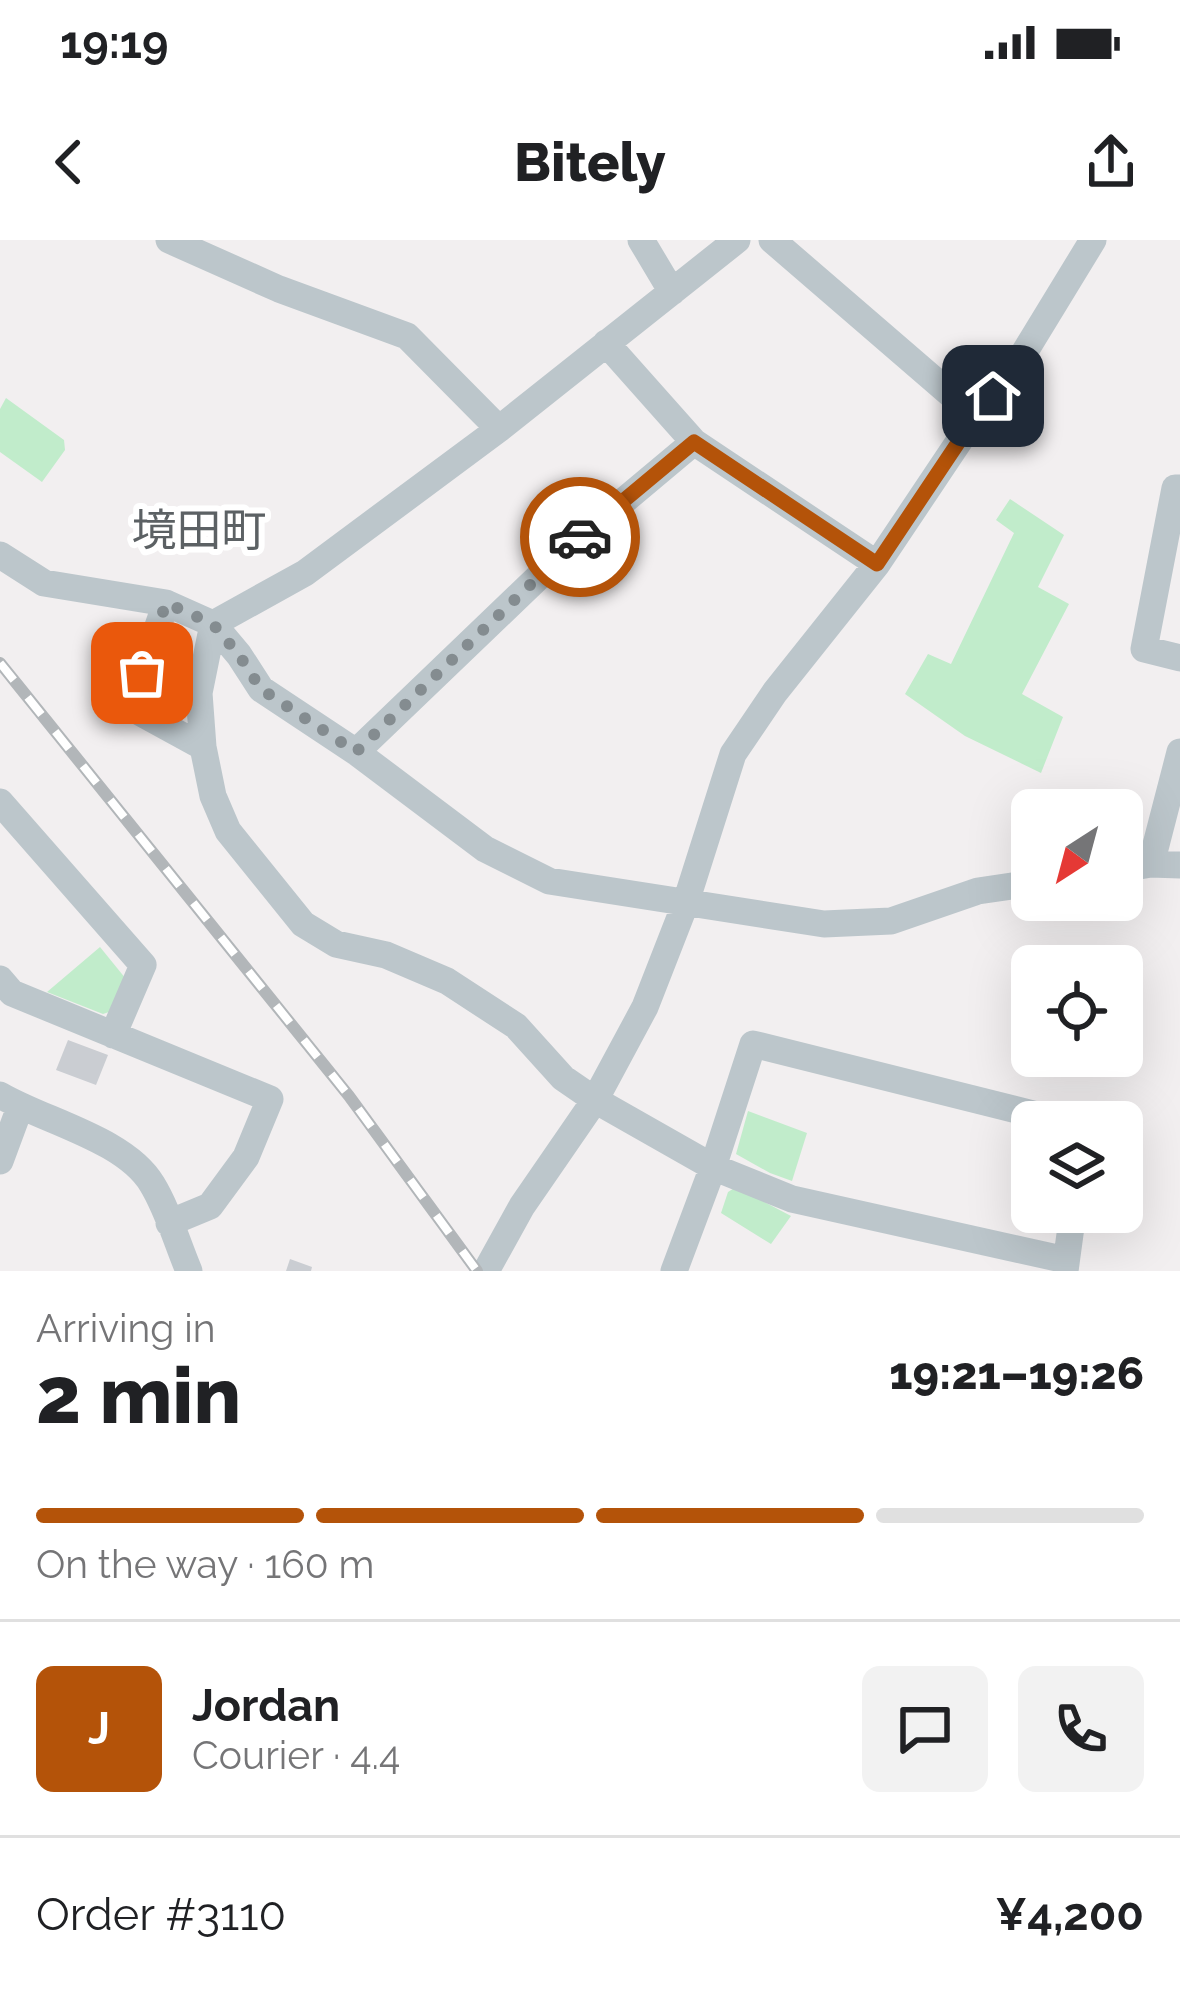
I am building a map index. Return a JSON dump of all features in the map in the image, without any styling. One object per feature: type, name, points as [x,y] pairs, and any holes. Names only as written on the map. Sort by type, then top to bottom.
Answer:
[{"type":"street","points":[[169,240],[279,289],[406,336],[499,429]]},
{"type":"street","points":[[641,240],[672,292]]},
{"type":"street","points":[[737,240],[499,429],[305,573],[213,624],[199,693],[213,796],[228,831],[304,924],[335,944],[386,956],[448,981],[516,1026],[563,1078],[713,1167],[792,1199],[1066,1265],[1070,1233]]},
{"type":"street","points":[[772,240],[976,416]]},
{"type":"street","points":[[486,1271],[522,1206],[595,1100],[645,1007],[686,902],[733,754],[775,692],[877,564],[976,416],[1010,376],[1094,240]]},
{"type":"street","points":[[606,344],[694,442],[877,564]]},
{"type":"street","points":[[356,752],[577,540],[694,442]]},
{"type":"street","points":[[1180,488],[1175,488],[1144,649],[1180,658]]},
{"type":"street","points":[[0,555],[44,583],[166,603],[213,624],[261,689],[356,752],[484,849],[549,880],[824,924],[891,921],[978,891],[1011,886]]},
{"type":"street","points":[[166,603],[130,707],[203,748]]},
{"type":"street","points":[[1151,864],[1180,752]]},
{"type":"street","points":[[0,802],[143,965],[113,1035]]},
{"type":"street","points":[[1143,865],[1180,865]]},
{"type":"street","points":[[0,979],[12,993],[270,1100],[246,1157],[210,1207],[169,1223]]},
{"type":"street","points":[[674,1271],[753,1044],[1011,1108]]},
{"type":"street","points":[[0,1161],[10,1101],[112,1148],[151,1182],[189,1271]]},
{"type":"green space","points":[[6,398],[64,440],[65,450],[42,482],[0,452],[0,409]]},
{"type":"green space","points":[[1010,499],[1064,535],[1038,587],[1069,604],[1022,694],[1063,717],[1041,773],[965,736],[905,694],[928,654],[951,664],[1014,533],[996,520]]},
{"type":"green space","points":[[100,947],[126,979],[109,1012],[103,1014],[47,992]]},
{"type":"green space","points":[[748,1111],[807,1133],[792,1181],[736,1154]]},
{"type":"green space","points":[[736,1187],[791,1216],[771,1244],[721,1213],[728,1192]]},
{"type":"building","points":[[68,1040],[108,1055],[96,1085],[56,1070]]},
{"type":"building","points":[[290,1259],[312,1267],[311,1271],[286,1271]]},
{"type":"railway","points":[[0,663],[349,1096],[477,1271]]},
{"type":"way so far","points":[[142,673],[166,603],[213,624],[261,689],[356,752],[580,537]]},
{"type":"district","name":"境田町","points":[[199,530]]},
{"type":"route","points":[[580,537],[694,442],[877,564],[993,396]]}]
